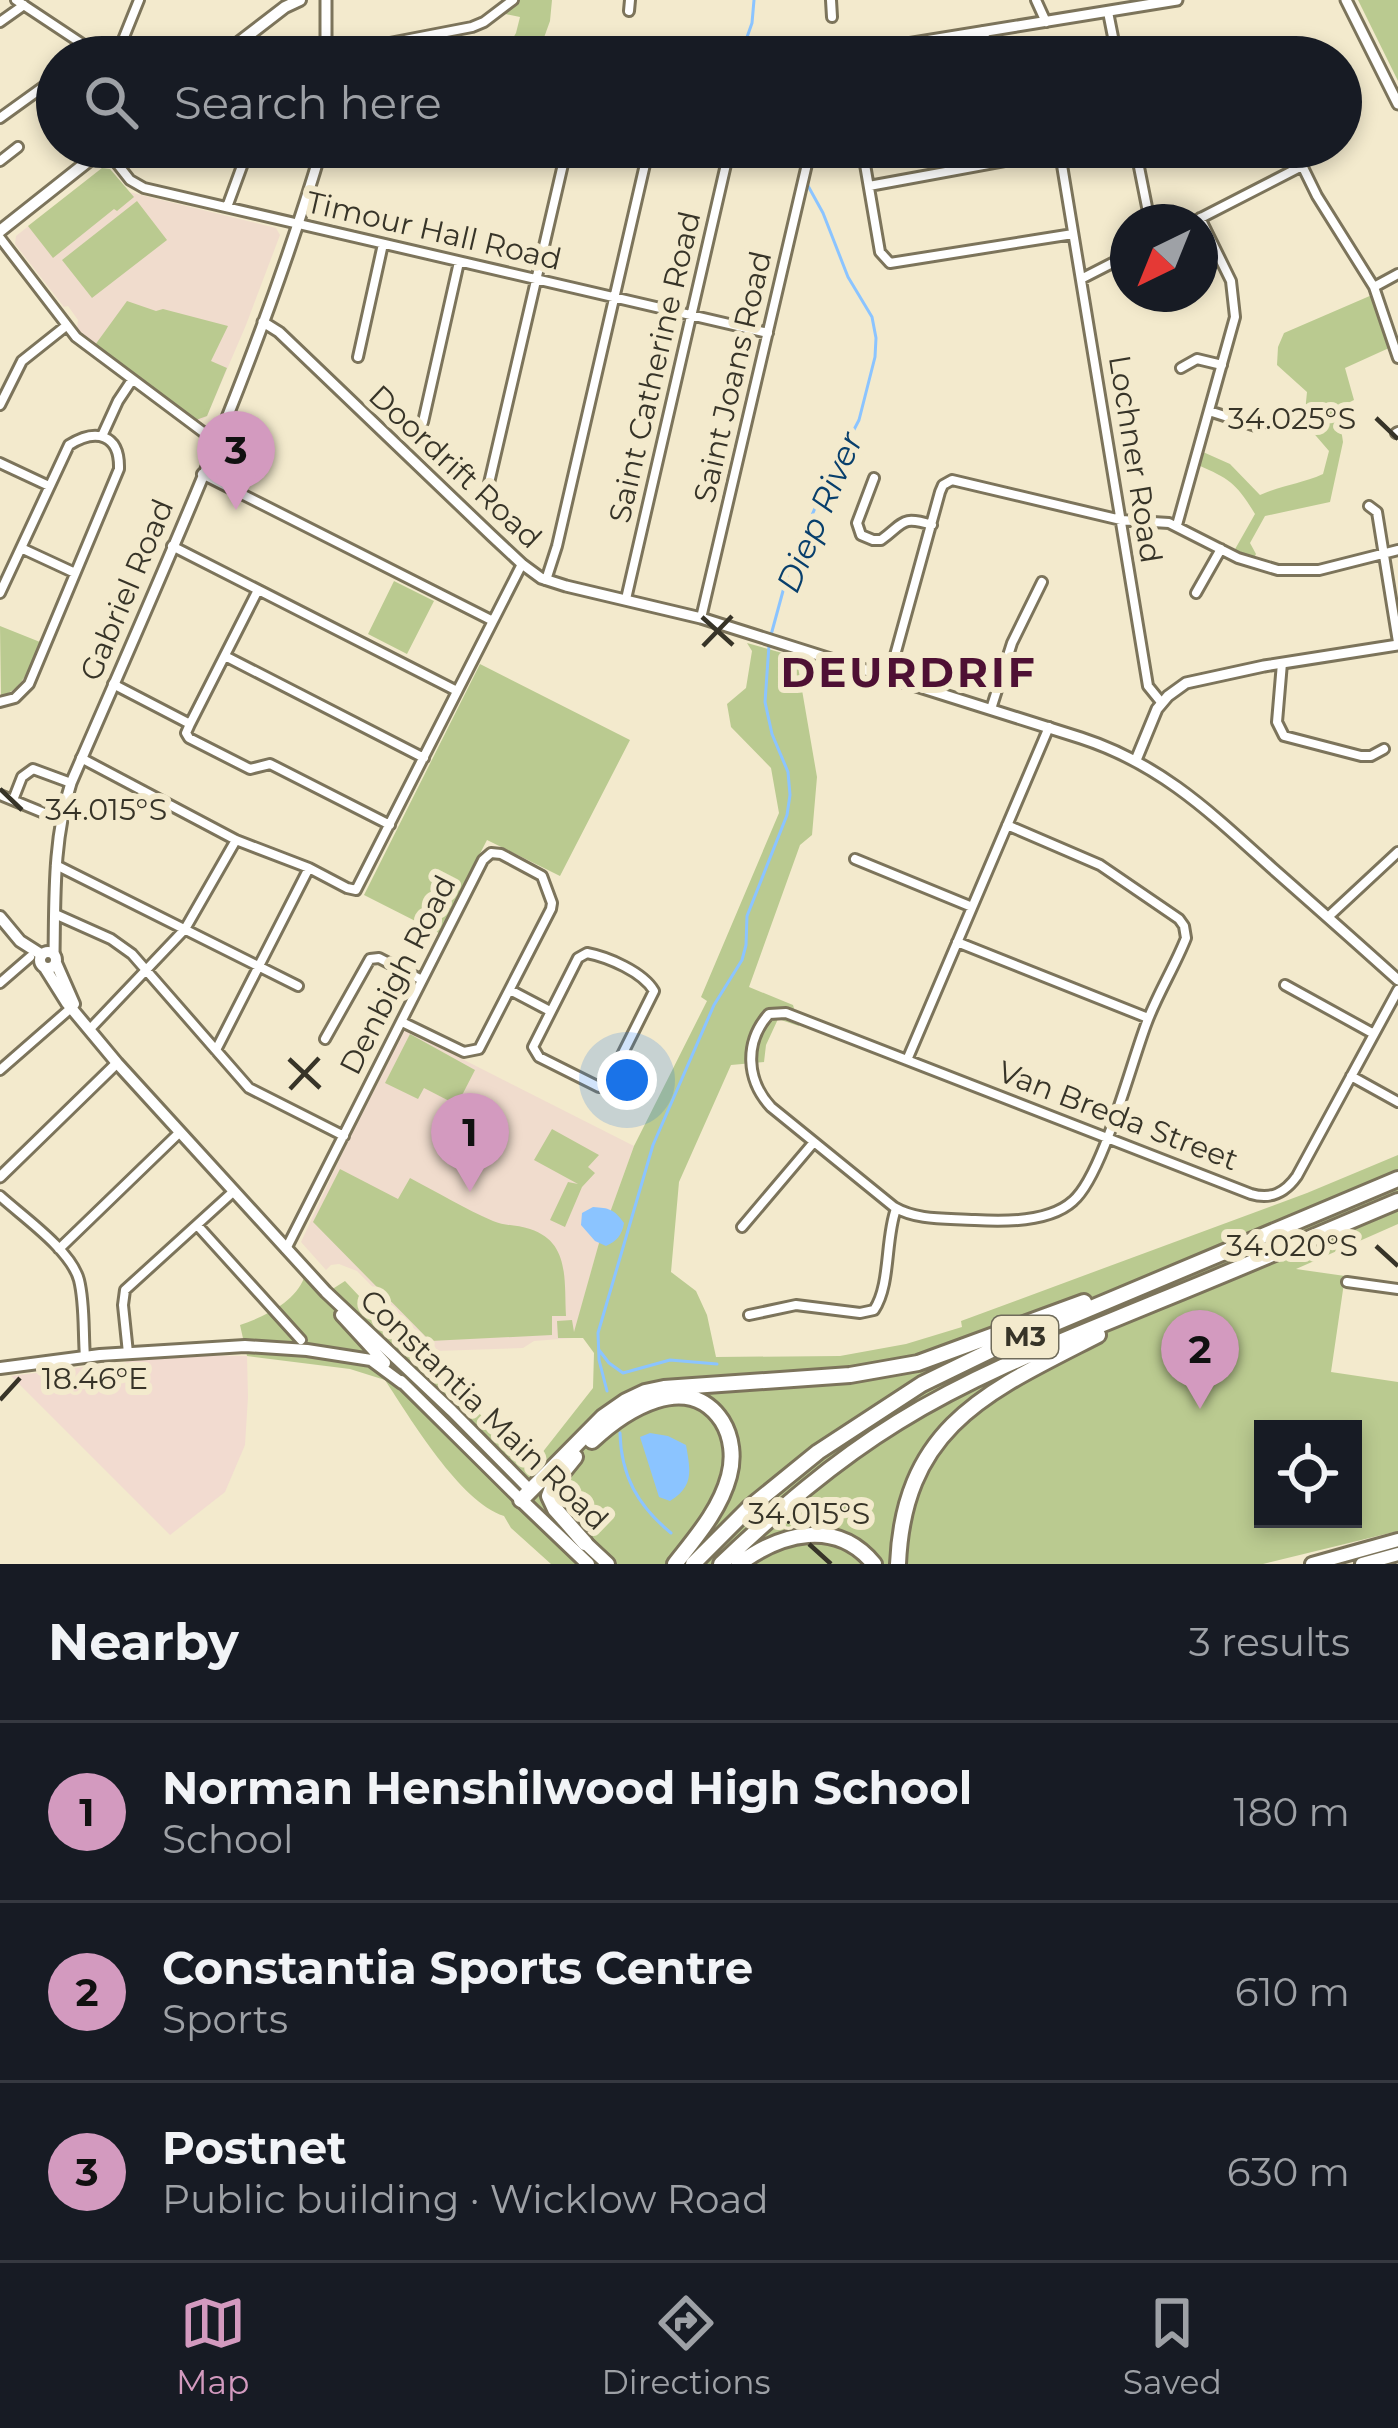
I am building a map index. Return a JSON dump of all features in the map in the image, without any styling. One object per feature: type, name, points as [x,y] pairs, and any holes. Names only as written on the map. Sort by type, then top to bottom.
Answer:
[{"type":"highway","name":"M3","points":[[693,1564],[818,1452],[922,1384],[996,1348],[1398,1179]]},
{"type":"highway","name":"M3","points":[[722,1564],[791,1498],[900,1420],[1005,1365],[1398,1201]]},
{"type":"highway","points":[[528,1498],[603,1417],[645,1392],[850,1375],[918,1363],[1111,1291],[1140,1287]]},
{"type":"highway","points":[[898,1564],[902,1516],[910,1492],[935,1444],[957,1418],[1003,1384],[1177,1294]]},
{"type":"highway","points":[[528,1498],[620,1417],[650,1402],[687,1398],[706,1405],[728,1433],[729,1475],[714,1512],[675,1564]]},
{"type":"highway","points":[[575,1457],[550,1496],[553,1507],[585,1543]]},
{"type":"highway","points":[[739,1564],[777,1542],[820,1534],[853,1544],[874,1564]]},
{"type":"main road","points":[[246,36],[288,3],[300,0]]},
{"type":"main road","points":[[0,235],[81,168]]},
{"type":"main road","name":"Constantia Main Road","points":[[0,917],[45,959],[89,1030],[286,1249],[452,1411],[588,1564]]},
{"type":"main road","name":"Constantia Main Road","points":[[326,1292],[332,1305],[402,1383],[608,1564]]},
{"type":"main road","points":[[0,1368],[245,1346],[355,1356],[376,1362],[402,1383]]},
{"type":"main road","points":[[355,1356],[374,1352],[404,1368]]},
{"type":"main road","points":[[1312,1564],[1398,1540]]},
{"type":"main road","points":[[1362,1564],[1398,1554]]},
{"type":"street","points":[[124,36],[139,0]]},
{"type":"street","points":[[322,0],[325,36]]},
{"type":"street","points":[[426,36],[472,27],[513,0]]},
{"type":"street","points":[[629,11],[630,0]]},
{"type":"street","points":[[831,0],[832,17]]},
{"type":"street","points":[[1036,0],[1046,22]]},
{"type":"street","points":[[954,36],[1178,0]]},
{"type":"street","points":[[1346,0],[1398,104]]},
{"type":"street","points":[[0,22],[20,3],[67,36]]},
{"type":"street","points":[[1108,12],[1113,36]]},
{"type":"street","points":[[984,31],[985,36]]},
{"type":"street","points":[[0,118],[36,92]]},
{"type":"street","points":[[0,160],[18,147]]},
{"type":"street","name":"Timour Hall Road","points":[[121,168],[138,186],[768,333]]},
{"type":"street","points":[[227,208],[241,168]]},
{"type":"street","name":"Gabriel Road","points":[[45,959],[55,918],[61,820],[71,783],[202,474],[315,168]]},
{"type":"street","points":[[489,483],[562,168]]},
{"type":"street","points":[[546,580],[644,168]]},
{"type":"street","name":"Saint Catherine Road","points":[[626,598],[725,168]]},
{"type":"street","name":"Saint Joans Road","points":[[701,618],[806,168]]},
{"type":"street","points":[[866,168],[880,253],[893,264],[1073,235]]},
{"type":"street","points":[[869,186],[961,168]]},
{"type":"street","name":"Lochner Road","points":[[1062,168],[1148,686],[1161,703]]},
{"type":"street","points":[[1140,168],[1147,204]]},
{"type":"street","points":[[1218,209],[1298,168]]},
{"type":"street","points":[[1303,168],[1374,287],[1398,358]]},
{"type":"street","points":[[0,235],[86,346],[215,441]]},
{"type":"street","points":[[358,357],[382,244]]},
{"type":"street","points":[[1177,525],[1233,325],[1234,299],[1218,256]]},
{"type":"street","points":[[423,422],[459,262]]},
{"type":"street","points":[[1081,280],[1110,265]]},
{"type":"street","points":[[1374,287],[1398,274]]},
{"type":"street","name":"Doordrift Road","points":[[262,322],[279,332],[522,564],[546,580],[756,634],[1097,743],[1136,760],[1200,803],[1398,980]]},
{"type":"street","points":[[0,405],[22,361],[66,326]]},
{"type":"street","points":[[1181,368],[1197,359],[1222,365]]},
{"type":"street","points":[[102,436],[132,380]]},
{"type":"street","points":[[1209,411],[1259,427]]},
{"type":"street","points":[[0,593],[69,445],[84,435],[102,436],[117,450],[119,469],[29,684],[15,698],[0,702]]},
{"type":"street","points":[[0,463],[49,486]]},
{"type":"street","points":[[202,474],[493,621]]},
{"type":"street","points":[[874,478],[857,523],[861,535],[881,540],[910,519],[932,525]]},
{"type":"street","points":[[889,676],[940,492],[947,482],[957,479],[1121,520],[1177,525],[1258,566],[1299,571],[1329,568],[1398,550]]},
{"type":"street","points":[[1136,760],[1161,703],[1186,683],[1398,643],[1377,512],[1369,506]]},
{"type":"street","points":[[172,546],[457,691]]},
{"type":"street","points":[[20,548],[76,574]]},
{"type":"street","points":[[1196,593],[1221,549]]},
{"type":"street","points":[[82,758],[236,840],[352,890],[358,888],[522,564]]},
{"type":"street","points":[[991,709],[1012,644],[1042,582]]},
{"type":"street","points":[[259,590],[186,733],[250,769],[270,764],[390,825]]},
{"type":"street","points":[[225,656],[424,758]]},
{"type":"street","points":[[1282,663],[1277,722],[1281,735],[1360,756],[1384,749]]},
{"type":"street","points":[[113,684],[190,724]]},
{"type":"street","points":[[907,1060],[1048,727]]},
{"type":"street","points":[[13,800],[22,777],[33,769],[71,783]]},
{"type":"street","points":[[0,795],[61,820]]},
{"type":"street","points":[[742,1227],[814,1142],[896,1209],[918,1217],[988,1221],[1054,1212],[1085,1187],[1186,930],[1182,922],[1100,866],[1006,825]]},
{"type":"street","points":[[89,1030],[185,929],[236,840]]},
{"type":"street","points":[[1328,917],[1398,852]]},
{"type":"street","name":"Denbigh Road","points":[[286,1249],[483,860],[491,854],[501,854],[539,873],[549,893],[551,909],[510,990]]},
{"type":"street","points":[[855,859],[971,907]]},
{"type":"street","points":[[56,865],[298,986]]},
{"type":"street","points":[[216,1050],[309,868]]},
{"type":"street","points":[[55,918],[111,939],[132,954],[254,1092],[344,1136]]},
{"type":"street","points":[[957,942],[1148,1018]]},
{"type":"street","points":[[587,952],[646,980],[654,991],[609,1081],[599,1087],[535,1054],[534,1042],[550,1011],[578,958],[587,952]]},
{"type":"street","points":[[325,1039],[370,959],[379,958],[422,980]]},
{"type":"street","points":[[0,983],[45,959]]},
{"type":"street","points":[[1285,986],[1374,1034]]},
{"type":"street","points":[[402,1022],[464,1052],[475,1052],[510,990],[550,1011]]},
{"type":"street","name":"Van Breda Street","points":[[814,1142],[766,1102],[752,1075],[752,1047],[762,1022],[772,1013],[787,1013],[1251,1194],[1273,1196],[1297,1176],[1398,990]]},
{"type":"street","points":[[0,1070],[75,1012]]},
{"type":"street","points":[[0,1178],[117,1063]]},
{"type":"street","points":[[1351,1076],[1398,1102]]},
{"type":"street","points":[[59,1249],[180,1132]]},
{"type":"street","points":[[128,1353],[123,1294],[234,1191]]},
{"type":"street","points":[[0,1196],[74,1268],[80,1285],[85,1357]]},
{"type":"street","points":[[749,1315],[796,1305],[860,1313],[874,1310],[896,1209]]},
{"type":"street","points":[[197,1225],[301,1340]]},
{"type":"street","points":[[1347,1282],[1398,1289]]},
{"type":"shaded area","points":[[102,168],[110,169],[129,192],[276,228],[280,235],[246,325],[202,420],[83,336],[68,306],[64,307],[15,244],[16,236]]},
{"type":"shaded area","points":[[405,1030],[634,1146],[599,1243],[573,1338],[534,1341],[523,1348],[436,1351],[357,1271],[339,1264],[326,1270],[301,1242]]},
{"type":"shaded area","points":[[179,1355],[247,1356],[248,1397],[245,1445],[225,1492],[170,1535],[11,1376]]},
{"type":"green space","points":[[518,0],[552,0],[545,36],[514,36],[520,17],[501,13]]},
{"type":"green space","points":[[1358,0],[1398,0],[1398,81]]},
{"type":"green space","points":[[102,168],[110,169],[134,197],[53,258],[28,226]]},
{"type":"green space","points":[[137,201],[167,240],[92,298],[62,260]]},
{"type":"green space","points":[[1372,295],[1389,348],[1345,368],[1354,400],[1338,408],[1343,442],[1330,502],[1265,516],[1250,543],[1256,554],[1253,560],[1234,551],[1255,514],[1232,484],[1198,465],[1203,452],[1230,464],[1260,495],[1323,474],[1329,451],[1304,422],[1307,392],[1277,365],[1278,347],[1284,333]]},
{"type":"green space","points":[[127,301],[228,326],[211,361],[227,368],[207,416],[196,420],[95,345]]},
{"type":"green space","points":[[394,581],[434,601],[407,654],[368,634]]},
{"type":"green space","points":[[0,626],[40,642],[22,681],[1,696]]},
{"type":"green space","points":[[747,643],[800,658],[817,777],[812,835],[800,845],[749,987],[793,1005],[799,1026],[778,1019],[764,1062],[731,1065],[679,1182],[671,1272],[696,1291],[716,1357],[840,1356],[906,1344],[962,1327],[961,1321],[1398,1155],[1398,1224],[1296,1269],[1345,1276],[1331,1372],[1398,1382],[1398,1531],[1263,1564],[551,1564],[504,1516],[487,1508],[454,1477],[385,1380],[350,1369],[247,1356],[240,1325],[286,1301],[304,1278],[320,1297],[345,1281],[421,1362],[442,1370],[448,1383],[528,1461],[538,1458],[593,1388],[594,1353],[583,1338],[558,1338],[557,1321],[572,1320],[574,1332],[634,1146],[707,1001],[701,997],[779,813],[771,768],[731,727],[727,704],[746,688],[752,651]]},
{"type":"green space","points":[[480,664],[630,740],[560,876],[487,840],[439,933],[364,895]]},
{"type":"green space","points":[[410,1034],[475,1070],[457,1105],[424,1088],[418,1099],[385,1083]]},
{"type":"green space","points":[[552,1129],[599,1155],[588,1167],[595,1173],[582,1187],[565,1227],[550,1220],[568,1182],[578,1184],[534,1160]]},
{"type":"green space","points":[[340,1169],[398,1199],[410,1178],[493,1221],[543,1235],[562,1264],[566,1316],[552,1316],[552,1335],[430,1341],[313,1222]]},
{"type":"water","points":[[593,1207],[611,1210],[624,1223],[618,1237],[606,1246],[581,1225],[582,1213]]},
{"type":"water","points":[[650,1433],[686,1445],[687,1483],[670,1501],[659,1497],[640,1437]]},
{"type":"waterway","name":"Diep River","points":[[747,36],[754,0]]},
{"type":"waterway","name":"Diep River","points":[[771,635],[789,569],[859,420],[875,357],[872,317],[848,277],[807,184]]},
{"type":"waterway","name":"Diep River","points":[[607,1391],[598,1333],[653,1145],[714,1005],[742,960],[747,916],[787,815],[788,772],[765,702],[769,645]]},
{"type":"waterway","points":[[599,1350],[623,1373],[670,1360],[717,1364]]},
{"type":"waterway","name":"Diep River","points":[[620,1433],[634,1489],[671,1533]]},
{"type":"place","name":"Postnet","points":[[236,510]]},
{"type":"place","name":"Norman Henshilwood High School","points":[[470,1192]]},
{"type":"place","name":"Constantia Sports Centre","points":[[1200,1409]]},
{"type":"district","name":"DEURDRIF","points":[[909,672]]}]
